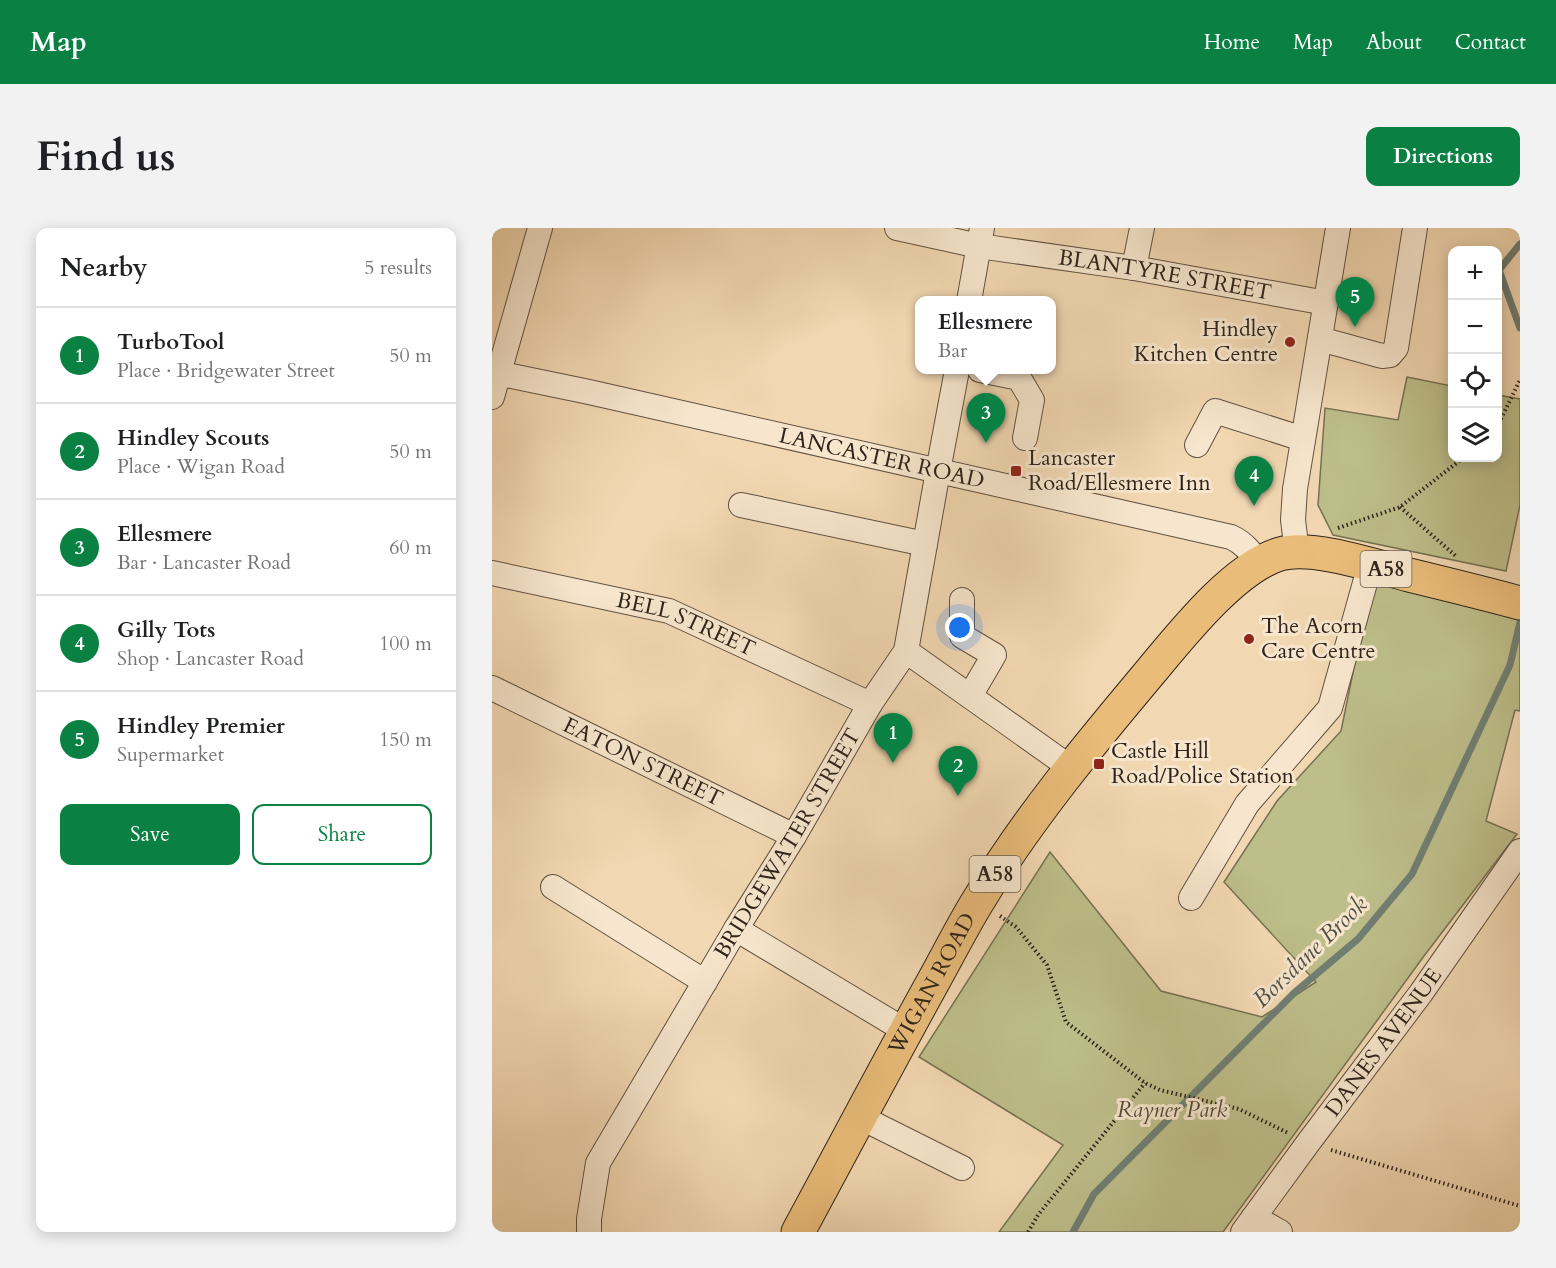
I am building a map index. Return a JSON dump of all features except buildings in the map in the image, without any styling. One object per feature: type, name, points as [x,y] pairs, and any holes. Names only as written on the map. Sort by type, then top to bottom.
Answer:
[{"type":"highway","name":"A58","points":[[1259,564],[1283,553],[1304,552],[1370,565],[1517,602]]},
{"type":"highway","name":"WIGAN ROAD","points":[[798,1232],[978,900],[1022,834],[1071,768],[1197,618],[1236,580],[1259,564]]},
{"type":"street","points":[[492,397],[495,373],[540,228]]},
{"type":"street","name":"BLANTYRE STREET","points":[[897,228],[980,237],[1326,303]]},
{"type":"street","points":[[1134,268],[1142,228]]},
{"type":"street","points":[[1304,552],[1293,520],[1295,489],[1338,228]]},
{"type":"street","points":[[1320,339],[1382,356],[1390,355],[1396,348],[1415,228]]},
{"type":"street","points":[[970,296],[980,237]]},
{"type":"street","name":"LANCASTER ROAD","points":[[495,373],[600,394],[1231,537],[1245,545],[1259,564]]},
{"type":"street","name":"BRIDGEWATER STREET","points":[[589,1232],[598,1163],[735,929],[794,836],[870,704],[906,651],[956,374]]},
{"type":"street","points":[[1002,374],[1019,378],[1032,400],[1025,438]]},
{"type":"street","points":[[1197,445],[1215,411],[1303,439]]},
{"type":"street","points":[[741,505],[925,544]]},
{"type":"street","points":[[1191,898],[1246,804],[1330,708],[1370,565]]},
{"type":"street","name":"BELL STREET","points":[[492,573],[669,612],[870,704]]},
{"type":"street","points":[[962,600],[962,636],[994,655],[970,696]]},
{"type":"street","points":[[906,651],[1071,768]]},
{"type":"street","name":"EATON STREET","points":[[492,688],[794,836]]},
{"type":"street","name":"DANES AVENUE","points":[[1249,1224],[1421,993],[1520,851]]},
{"type":"street","points":[[553,887],[705,982]]},
{"type":"street","points":[[735,929],[906,1031]]},
{"type":"street","points":[[860,1117],[962,1168]]},
{"type":"street","points":[[1249,1224],[1280,1232]]},
{"type":"path","points":[[1502,417],[1520,380]]},
{"type":"path","points":[[1304,552],[1325,533],[1400,507],[1458,462]]},
{"type":"path","points":[[1400,507],[1460,561]]},
{"type":"path","points":[[978,900],[1016,927],[1047,965],[1066,1022],[1145,1083],[1239,1109],[1308,1143],[1520,1206]]},
{"type":"path","points":[[1028,1232],[1038,1215],[1145,1083]]},
{"type":"green space","points":[[1407,377],[1448,385],[1448,462],[1502,462],[1502,396],[1520,399],[1520,505],[1506,571],[1333,535],[1318,505],[1325,408],[1398,420]]},
{"type":"green space","name":"Rayner Park","points":[[1372,580],[1520,619],[1520,711],[1515,710],[1486,821],[1517,834],[1424,956],[1223,1232],[999,1232],[1063,1145],[919,1057],[1050,852],[1161,991],[1262,1017],[1316,982],[1224,882],[1277,801],[1341,731]]},
{"type":"waterway","name":"Borsdane Brook","points":[[1520,244],[1499,270],[1520,328]]},
{"type":"waterway","name":"Borsdane Brook","points":[[1073,1232],[1094,1194],[1294,993],[1358,939],[1412,874],[1510,665],[1520,622]]},
{"type":"place","name":"Hindley Premier","points":[[1355,327]]},
{"type":"place","name":"Hindley Kitchen Centre","points":[[1290,342]]},
{"type":"place","name":"Ellesmere","points":[[986,443]]},
{"type":"place","name":"Lancaster Road/Ellesmere Inn","points":[[1016,471]]},
{"type":"place","name":"Gilly Tots","points":[[1254,506]]},
{"type":"place","name":"The Acorn Care Centre","points":[[1249,639]]},
{"type":"place","name":"TurboTool","points":[[893,763]]},
{"type":"place","name":"Castle Hill Road/Police Station","points":[[1099,764]]},
{"type":"place","name":"Hindley Scouts","points":[[958,796]]}]
